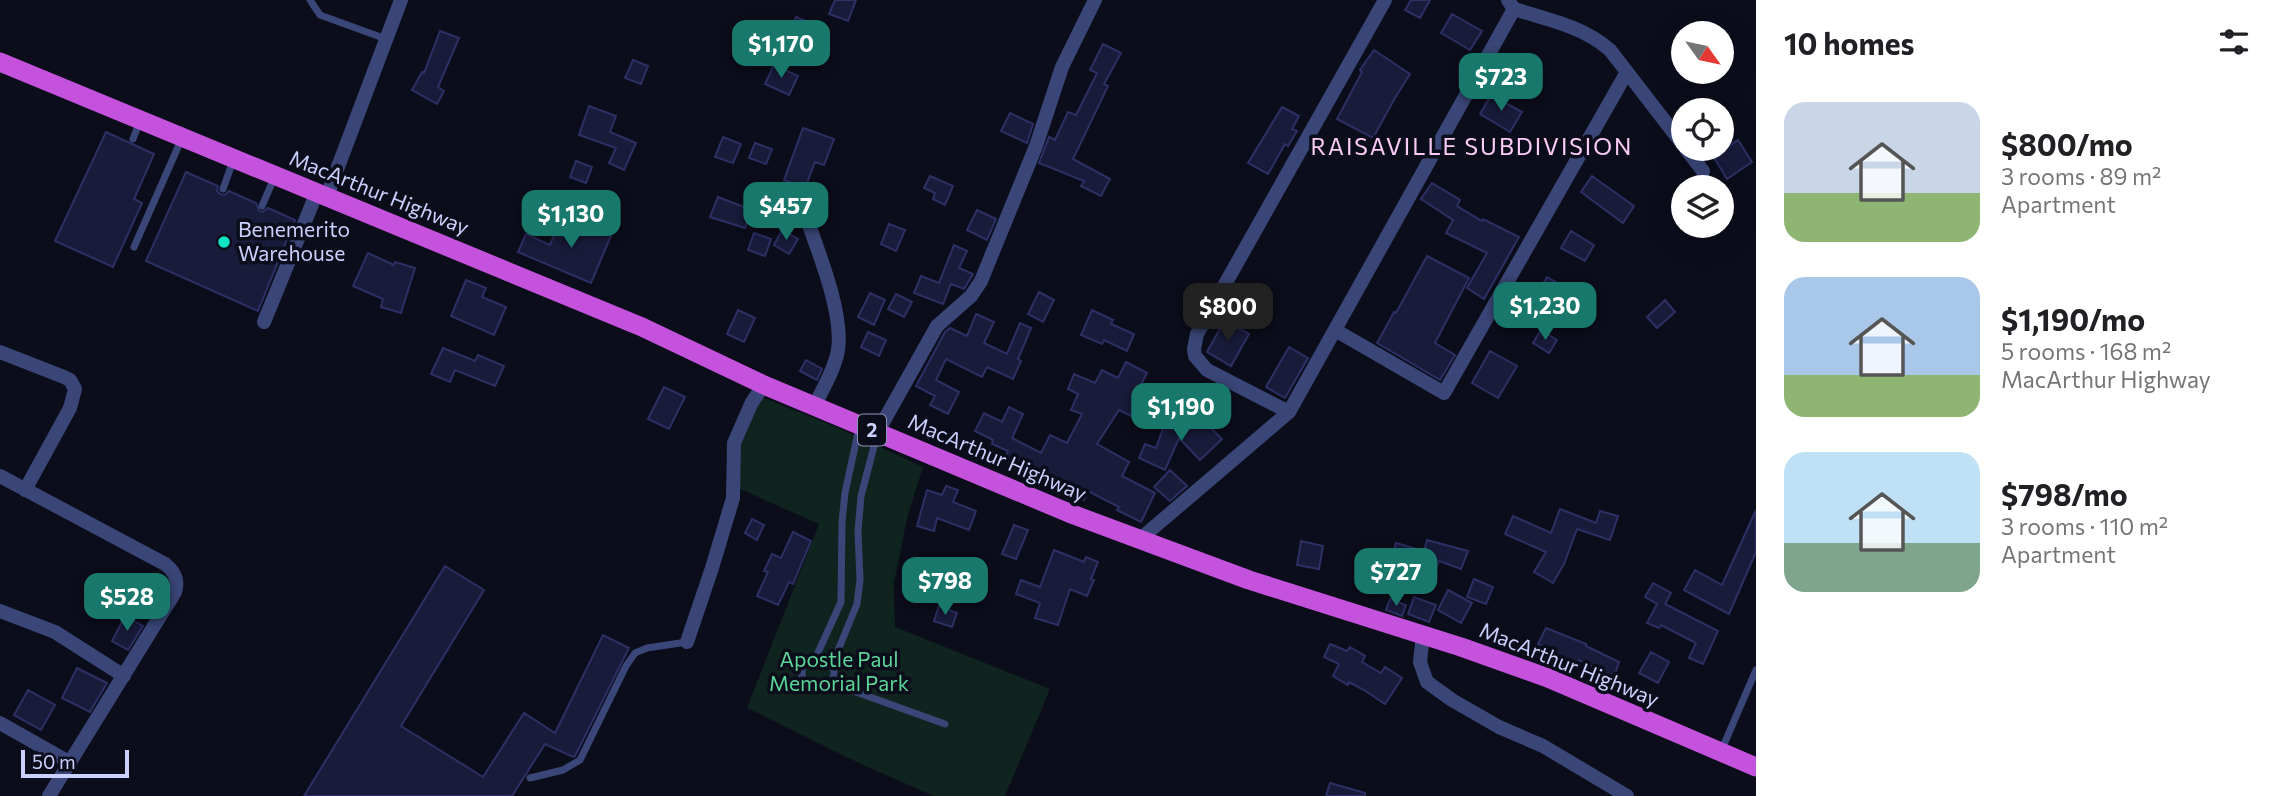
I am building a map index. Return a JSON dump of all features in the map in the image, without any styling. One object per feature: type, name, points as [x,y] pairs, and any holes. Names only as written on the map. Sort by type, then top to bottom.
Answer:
[{"type":"highway","name":"MacArthur Highway","points":[[0,62],[642,327],[764,385],[1069,513],[1261,584],[1548,678],[1756,767]]},
{"type":"street","points":[[264,322],[322,194],[401,0]]},
{"type":"street","points":[[869,428],[937,326],[971,296],[981,281],[1036,146],[1062,67],[1095,0]]},
{"type":"street","points":[[1289,412],[1207,370],[1195,356],[1197,334],[1385,0]]},
{"type":"street","points":[[1139,540],[1289,412],[1511,5],[1583,30],[1610,50],[1671,129]]},
{"type":"street","points":[[1335,330],[1444,393],[1627,72]]},
{"type":"street","points":[[1696,161],[1703,171]]},
{"type":"street","points":[[802,205],[839,324],[837,356],[815,405]]},
{"type":"street","points":[[0,352],[64,377],[70,380],[75,389],[70,408],[25,491]]},
{"type":"street","points":[[687,642],[733,498],[734,443],[752,402],[764,385]]},
{"type":"street","points":[[0,476],[165,564],[175,573],[177,582],[175,592],[49,796]]},
{"type":"street","points":[[0,611],[55,632],[124,676]]},
{"type":"street","points":[[1423,635],[1420,662],[1427,682],[1499,727],[1543,746],[1627,796]]},
{"type":"street","points":[[0,723],[69,762]]},
{"type":"lane","points":[[310,0],[320,15],[386,40]]},
{"type":"lane","points":[[133,139],[141,120]]},
{"type":"lane","points":[[134,247],[182,138]]},
{"type":"lane","points":[[223,189],[234,158]]},
{"type":"lane","points":[[262,206],[275,175]]},
{"type":"lane","points":[[816,657],[841,602],[845,493],[852,463],[869,428]]},
{"type":"lane","points":[[832,665],[857,604],[860,580],[858,531],[861,496],[868,467],[869,428]]},
{"type":"lane","points":[[852,463],[868,467]]},
{"type":"lane","points":[[845,493],[861,496]]},
{"type":"lane","points":[[841,602],[857,604]]},
{"type":"lane","points":[[530,778],[563,770],[580,760],[635,653],[646,648],[687,642]]},
{"type":"lane","points":[[816,657],[828,660],[832,665],[834,677],[826,687],[814,689],[804,681],[803,669],[810,659],[816,657]]},
{"type":"lane","points":[[1720,752],[1756,670]]},
{"type":"lane","points":[[831,683],[945,724]]},
{"type":"green space","name":"Apostle Paul Memorial Park","points":[[759,396],[834,426],[923,467],[907,518],[894,583],[895,627],[1050,689],[1005,796],[934,796],[863,765],[747,708],[819,524],[738,488],[737,446]]},
{"type":"building","points":[[835,0],[856,0],[848,21],[829,14]]},
{"type":"building","points":[[1411,0],[1430,0],[1420,18],[1405,10]]},
{"type":"building","points":[[1452,14],[1482,31],[1470,50],[1441,33]]},
{"type":"building","points":[[796,17],[811,23],[805,38],[790,32]]},
{"type":"building","points":[[440,31],[459,38],[438,87],[444,91],[437,104],[412,90],[422,72],[424,73]]},
{"type":"building","points":[[1103,44],[1121,53],[1104,84],[1108,86],[1073,159],[1110,179],[1101,196],[1081,186],[1084,181],[1039,163],[1049,137],[1055,140],[1068,112],[1076,115],[1097,73],[1090,70]]},
{"type":"building","points":[[1374,50],[1410,74],[1373,138],[1337,119],[1362,72],[1360,70]]},
{"type":"building","points":[[633,60],[648,66],[641,84],[625,78]]},
{"type":"building","points":[[774,65],[798,76],[789,95],[765,84]]},
{"type":"building","points":[[1491,95],[1522,112],[1510,132],[1480,114]]},
{"type":"building","points":[[589,106],[616,116],[610,132],[636,143],[624,170],[609,163],[616,148],[579,135]]},
{"type":"building","points":[[1282,107],[1299,116],[1292,129],[1297,131],[1288,146],[1285,144],[1268,174],[1248,163]]},
{"type":"building","points":[[1010,113],[1033,124],[1027,143],[1001,131]]},
{"type":"building","points":[[803,128],[834,139],[824,165],[815,162],[805,188],[784,180]]},
{"type":"building","points":[[106,132],[154,154],[134,199],[142,203],[113,267],[55,241]]},
{"type":"building","points":[[723,137],[741,144],[733,163],[715,157]]},
{"type":"building","points":[[1738,140],[1752,162],[1733,175],[1725,175],[1716,161],[1734,161],[1734,143]]},
{"type":"building","points":[[755,143],[772,149],[766,164],[749,158]]},
{"type":"building","points":[[576,161],[592,167],[586,183],[570,177]]},
{"type":"building","name":"Benemerito Warehouse","points":[[186,172],[218,186],[217,191],[220,194],[225,195],[229,191],[256,203],[259,211],[263,212],[268,208],[295,220],[258,311],[146,261]]},
{"type":"building","points":[[930,176],[953,186],[945,205],[933,199],[935,193],[924,188]]},
{"type":"building","points":[[1592,176],[1634,206],[1623,223],[1581,192]]},
{"type":"building","points":[[1432,183],[1460,200],[1457,206],[1482,221],[1483,219],[1519,237],[1484,299],[1467,288],[1487,253],[1446,233],[1453,220],[1421,199]]},
{"type":"building","points":[[718,197],[752,210],[745,228],[710,217]]},
{"type":"building","points":[[977,210],[996,219],[987,240],[967,230]]},
{"type":"building","points":[[560,221],[584,230],[584,226],[595,230],[597,224],[613,231],[591,283],[518,252],[526,234],[550,245]]},
{"type":"building","points":[[889,224],[905,230],[896,251],[881,244]]},
{"type":"building","points":[[782,230],[798,239],[789,254],[774,245]]},
{"type":"building","points":[[1571,231],[1594,245],[1585,261],[1561,248]]},
{"type":"building","points":[[754,233],[771,239],[765,256],[748,250]]},
{"type":"building","points":[[954,245],[967,251],[959,268],[973,274],[964,289],[951,284],[943,304],[914,293],[921,276],[939,283]]},
{"type":"building","points":[[368,253],[394,265],[395,262],[415,268],[401,313],[381,307],[383,299],[353,286]]},
{"type":"building","points":[[1427,256],[1469,278],[1435,343],[1455,355],[1440,380],[1377,343]]},
{"type":"building","points":[[1547,277],[1572,291],[1548,333],[1526,320]]},
{"type":"building","points":[[466,280],[486,288],[482,297],[506,307],[494,335],[451,316]]},
{"type":"building","points":[[1039,292],[1054,300],[1043,322],[1028,314]]},
{"type":"building","points":[[870,293],[885,300],[874,325],[858,317]]},
{"type":"building","points":[[896,294],[912,302],[904,317],[888,309]]},
{"type":"building","points":[[1665,300],[1675,312],[1657,328],[1647,317]]},
{"type":"building","points":[[738,310],[755,318],[744,342],[727,334]]},
{"type":"building","points":[[1092,310],[1113,320],[1111,324],[1134,334],[1127,351],[1104,340],[1102,344],[1081,335]]},
{"type":"building","points":[[976,314],[994,322],[984,343],[1007,354],[1020,323],[1031,328],[1013,379],[987,367],[982,377],[946,359],[936,380],[959,392],[948,414],[930,405],[935,396],[916,386],[945,332],[950,328],[967,336]]},
{"type":"building","points":[[1225,320],[1249,334],[1231,366],[1207,352]]},
{"type":"building","points":[[1541,330],[1557,340],[1549,353],[1533,343]]},
{"type":"building","points":[[868,332],[886,340],[879,356],[861,347]]},
{"type":"building","points":[[1289,347],[1308,358],[1285,398],[1266,387]]},
{"type":"building","points":[[443,348],[475,361],[478,355],[504,366],[495,386],[455,370],[450,382],[431,374]]},
{"type":"building","points":[[1490,351],[1517,366],[1498,398],[1472,383]]},
{"type":"building","points":[[806,360],[822,369],[817,380],[800,371]]},
{"type":"building","points":[[1126,362],[1147,373],[1136,394],[1153,402],[1143,422],[1119,410],[1097,444],[1129,462],[1122,476],[1155,493],[1141,522],[1088,491],[1084,500],[1019,471],[1020,468],[1004,460],[1008,451],[992,444],[993,440],[975,431],[984,413],[1002,422],[1009,407],[1023,414],[1012,438],[1041,453],[1050,435],[1067,443],[1082,414],[1071,410],[1078,394],[1068,389],[1074,374],[1095,383],[1102,370],[1118,378]]},
{"type":"building","points":[[664,387],[685,397],[669,429],[648,419]]},
{"type":"building","points":[[1201,418],[1222,439],[1200,460],[1179,438],[1165,470],[1139,458],[1145,444],[1156,448],[1165,423],[1186,432]]},
{"type":"building","points":[[1170,470],[1187,486],[1170,501],[1154,487]]},
{"type":"building","points":[[946,486],[958,490],[953,502],[976,511],[969,530],[937,518],[934,531],[917,526],[927,490],[942,495]]},
{"type":"building","points":[[1560,509],[1596,523],[1600,511],[1618,516],[1610,540],[1577,529],[1564,564],[1553,583],[1534,572],[1546,552],[1505,534],[1513,516],[1551,533]]},
{"type":"building","points":[[1756,510],[1756,552],[1729,614],[1684,590],[1695,570],[1722,585]]},
{"type":"building","points":[[752,519],[764,525],[757,540],[745,533]]},
{"type":"building","points":[[1014,525],[1028,530],[1016,559],[1002,554]]},
{"type":"building","points":[[793,532],[811,541],[793,584],[789,582],[778,605],[757,596],[768,572],[764,571],[772,554],[781,558]]},
{"type":"building","points":[[1427,540],[1468,551],[1461,569],[1439,561],[1436,570],[1413,562],[1412,566],[1391,561],[1396,543],[1424,551]]},
{"type":"building","points":[[1301,541],[1323,546],[1319,569],[1297,565]]},
{"type":"building","points":[[1054,550],[1084,562],[1086,557],[1098,562],[1087,596],[1070,589],[1058,625],[1035,618],[1040,603],[1016,594],[1021,580],[1040,587]]},
{"type":"building","points":[[962,565],[983,573],[976,590],[955,582]]},
{"type":"building","points":[[445,566],[484,590],[401,726],[483,777],[524,713],[555,733],[603,635],[629,648],[575,756],[545,744],[512,796],[304,796]]},
{"type":"building","points":[[1474,579],[1493,587],[1486,604],[1467,597]]},
{"type":"building","points":[[1653,583],[1671,593],[1665,604],[1718,631],[1703,664],[1689,658],[1696,643],[1661,625],[1659,628],[1647,623],[1657,604],[1645,597]]},
{"type":"building","points":[[1448,590],[1472,603],[1461,623],[1438,610]]},
{"type":"building","points":[[1414,597],[1436,605],[1429,622],[1408,614]]},
{"type":"building","points":[[1390,599],[1406,605],[1402,616],[1386,610]]},
{"type":"building","points":[[939,606],[957,613],[952,627],[934,621]]},
{"type":"building","points":[[125,616],[143,626],[128,650],[112,641]]},
{"type":"building","points":[[1546,628],[1586,644],[1619,662],[1614,677],[1579,660],[1577,665],[1538,644]]},
{"type":"building","points":[[1330,644],[1347,651],[1350,647],[1365,656],[1362,662],[1381,673],[1385,667],[1402,678],[1385,704],[1364,690],[1333,676],[1339,664],[1324,657]]},
{"type":"building","points":[[1651,652],[1669,662],[1658,683],[1639,673]]},
{"type":"building","points":[[77,668],[107,683],[90,712],[62,698]]},
{"type":"building","points":[[28,690],[55,705],[41,730],[14,715]]},
{"type":"building","points":[[1330,783],[1365,793],[1365,796],[1326,796]]},
{"type":"place","name":"Benemerito Warehouse","points":[[224,242]]},
{"type":"district","name":"RAISAVILLE SUBDIVISION","points":[[1472,147]]}]
